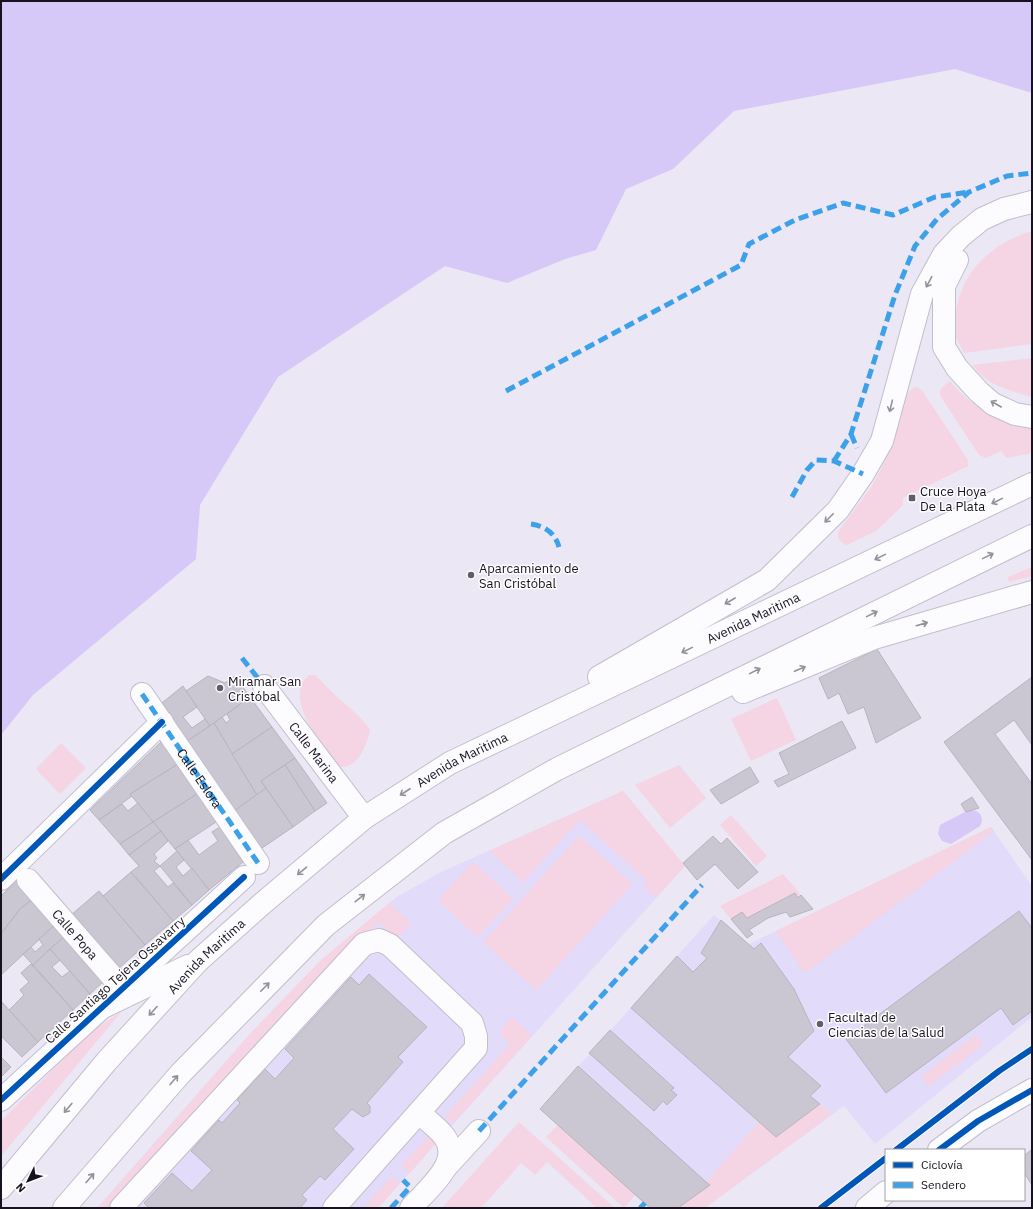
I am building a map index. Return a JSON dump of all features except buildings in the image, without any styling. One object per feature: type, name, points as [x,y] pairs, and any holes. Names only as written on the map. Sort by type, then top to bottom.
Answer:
[{"type":"main road","points":[[450,764],[767,580],[838,510],[864,474],[882,441],[922,294],[944,254],[961,236],[982,219],[1004,208],[1032,202]]},
{"type":"main road","points":[[1032,215],[1008,220],[988,229],[968,246],[954,264],[944,286],[944,346],[956,368],[993,404],[1015,414],[1032,417]]},
{"type":"main road","name":"Avenida Maritima","points":[[1,1188],[106,1062],[198,961],[263,903],[364,818],[450,764],[1032,484]]},
{"type":"main road","points":[[64,1208],[180,1074],[326,925],[444,833],[557,769],[1032,536]]},
{"type":"main road","points":[[557,769],[874,638],[1032,592]]},
{"type":"main road","name":"Calle Marina","points":[[264,686],[364,818]]},
{"type":"main road","name":"Calle Eslora","points":[[142,694],[162,722],[251,870]]},
{"type":"main road","points":[[1,879],[162,722]]},
{"type":"main road","name":"Calle Santiago Tejera Ossavarry","points":[[1,1100],[97,1010],[123,989],[251,870]]},
{"type":"main road","name":"Calle Popa","points":[[28,880],[123,989]]},
{"type":"main road","points":[[121,1208],[364,944],[379,940],[390,945],[472,1023],[476,1036],[476,1048],[334,1208]]},
{"type":"main road","points":[[97,1010],[198,961]]},
{"type":"main road","points":[[940,1149],[978,1121],[1032,1090]]},
{"type":"main road","points":[[419,1113],[444,1135],[449,1145],[450,1156],[446,1167]]},
{"type":"main road","points":[[411,1208],[479,1131]]},
{"type":"main road","points":[[866,1208],[885,1193]]},
{"type":"shaded area","points":[[1,1],[1032,1],[1032,93],[955,69],[734,111],[673,169],[626,189],[596,250],[565,259],[507,283],[445,266],[278,377],[200,505],[196,559],[33,695],[1,735]]},
{"type":"shaded area","points":[[1032,231],[1032,344],[964,353],[954,331],[954,327],[959,298],[964,284],[981,260],[992,251],[1018,236]]},
{"type":"shaded area","points":[[1032,358],[1032,397],[1008,390],[991,382],[978,372],[973,365]]},
{"type":"shaded area","points":[[950,381],[976,406],[986,412],[1008,422],[1032,428],[1032,453],[1007,458],[1001,451],[986,458],[979,455],[941,397],[941,390]]},
{"type":"shaded area","points":[[914,387],[919,388],[923,392],[968,460],[968,466],[903,498],[903,505],[876,531],[847,545],[840,540],[838,537],[838,532],[872,486],[881,469],[892,442],[907,393]]},
{"type":"shaded area","points":[[1032,567],[1032,576],[1009,582],[1008,577]]},
{"type":"shaded area","points":[[309,675],[315,675],[359,716],[370,730],[360,756],[350,765],[344,767],[337,766],[314,734],[307,721],[302,708],[300,696],[302,685]]},
{"type":"shaded area","points":[[777,698],[796,740],[751,761],[731,719]]},
{"type":"shaded area","points":[[61,743],[86,768],[60,794],[36,769]]},
{"type":"shaded area","points":[[679,765],[706,798],[670,828],[635,785]]},
{"type":"shaded area","points":[[623,791],[685,866],[378,1208],[97,1208],[249,1035],[320,961],[398,896],[441,872]]},
{"type":"shaded area","points":[[623,791],[685,866],[656,897],[643,886],[647,881],[580,820],[523,882],[489,851]]},
{"type":"shaded area","points":[[969,810],[976,811],[980,814],[982,820],[980,826],[951,844],[942,841],[938,834],[940,825]]},
{"type":"shaded area","points":[[731,815],[767,856],[756,866],[720,825]]},
{"type":"shaded area","name":"Facultad de Ciencias de la Salud","points":[[991,827],[1032,886],[1032,1017],[875,1144],[844,1106],[705,1208],[650,1208],[540,1109],[714,915],[749,944]]},
{"type":"shaded area","points":[[991,827],[994,831],[805,973],[776,931]]},
{"type":"shaded area","points":[[579,836],[632,884],[536,990],[483,942]]},
{"type":"shaded area","points":[[473,862],[513,899],[477,937],[438,900]]},
{"type":"shaded area","points":[[783,874],[801,895],[798,898],[795,894],[747,918],[742,912],[731,919],[720,906]]},
{"type":"shaded area","points":[[389,903],[411,923],[397,939],[379,922],[343,954],[112,1208],[98,1208],[249,1035],[320,961]]},
{"type":"shaded area","points":[[121,1012],[1,1156],[1,1121],[93,1030]]},
{"type":"shaded area","points":[[512,1017],[532,1036],[453,1124],[445,1116],[510,1044],[499,1032]]},
{"type":"shaded area","points":[[976,1035],[983,1045],[928,1086],[921,1076]]},
{"type":"shaded area","points":[[820,1104],[832,1114],[705,1208],[678,1208],[710,1185],[706,1182],[759,1122],[776,1136]]},
{"type":"shaded area","points":[[519,1122],[615,1208],[597,1208],[547,1162],[535,1175],[521,1163],[481,1208],[442,1208]]},
{"type":"shaded area","points":[[558,1125],[635,1195],[624,1208],[546,1137]]},
{"type":"shaded area","points":[[429,1135],[437,1142],[410,1173],[401,1165]]},
{"type":"shaded area","points":[[392,1176],[400,1183],[378,1208],[363,1208]]},
{"type":"marked path","points":[[834,461],[851,434],[895,295],[915,246],[937,219],[969,192],[1007,176],[1032,173]]},
{"type":"marked path","points":[[506,391],[741,265],[749,244],[795,220],[843,203],[893,215],[935,197],[969,192]]},
{"type":"marked path","points":[[851,434],[857,448]]},
{"type":"marked path","points":[[792,497],[807,470],[816,460],[834,461],[863,474]]},
{"type":"marked path","points":[[531,524],[541,526],[549,531],[555,538],[559,547]]},
{"type":"marked path","points":[[242,658],[264,686]]},
{"type":"marked path","points":[[142,694],[258,863]]},
{"type":"marked path","points":[[479,1131],[702,885]]},
{"type":"marked path","points":[[391,1208],[410,1187],[403,1180]]},
{"type":"marked path","points":[[640,1208],[645,1203]]},
{"type":"cycle path","points":[[1,879],[162,722]]},
{"type":"cycle path","points":[[1,1100],[244,877]]},
{"type":"cycle path","points":[[897,1149],[999,1071],[1032,1049]]},
{"type":"cycle path","points":[[940,1149],[978,1121],[1032,1090]]},
{"type":"cycle path","points":[[821,1208],[885,1159]]},
{"type":"place","name":"Cruce Hoya De La Plata","points":[[912,498]]},
{"type":"place","name":"Aparcamiento de San Cristóbal","points":[[471,575]]},
{"type":"place","name":"Miramar San Cristóbal","points":[[220,688]]},
{"type":"place","name":"Facultad de Ciencias de la Salud","points":[[820,1024]]}]
